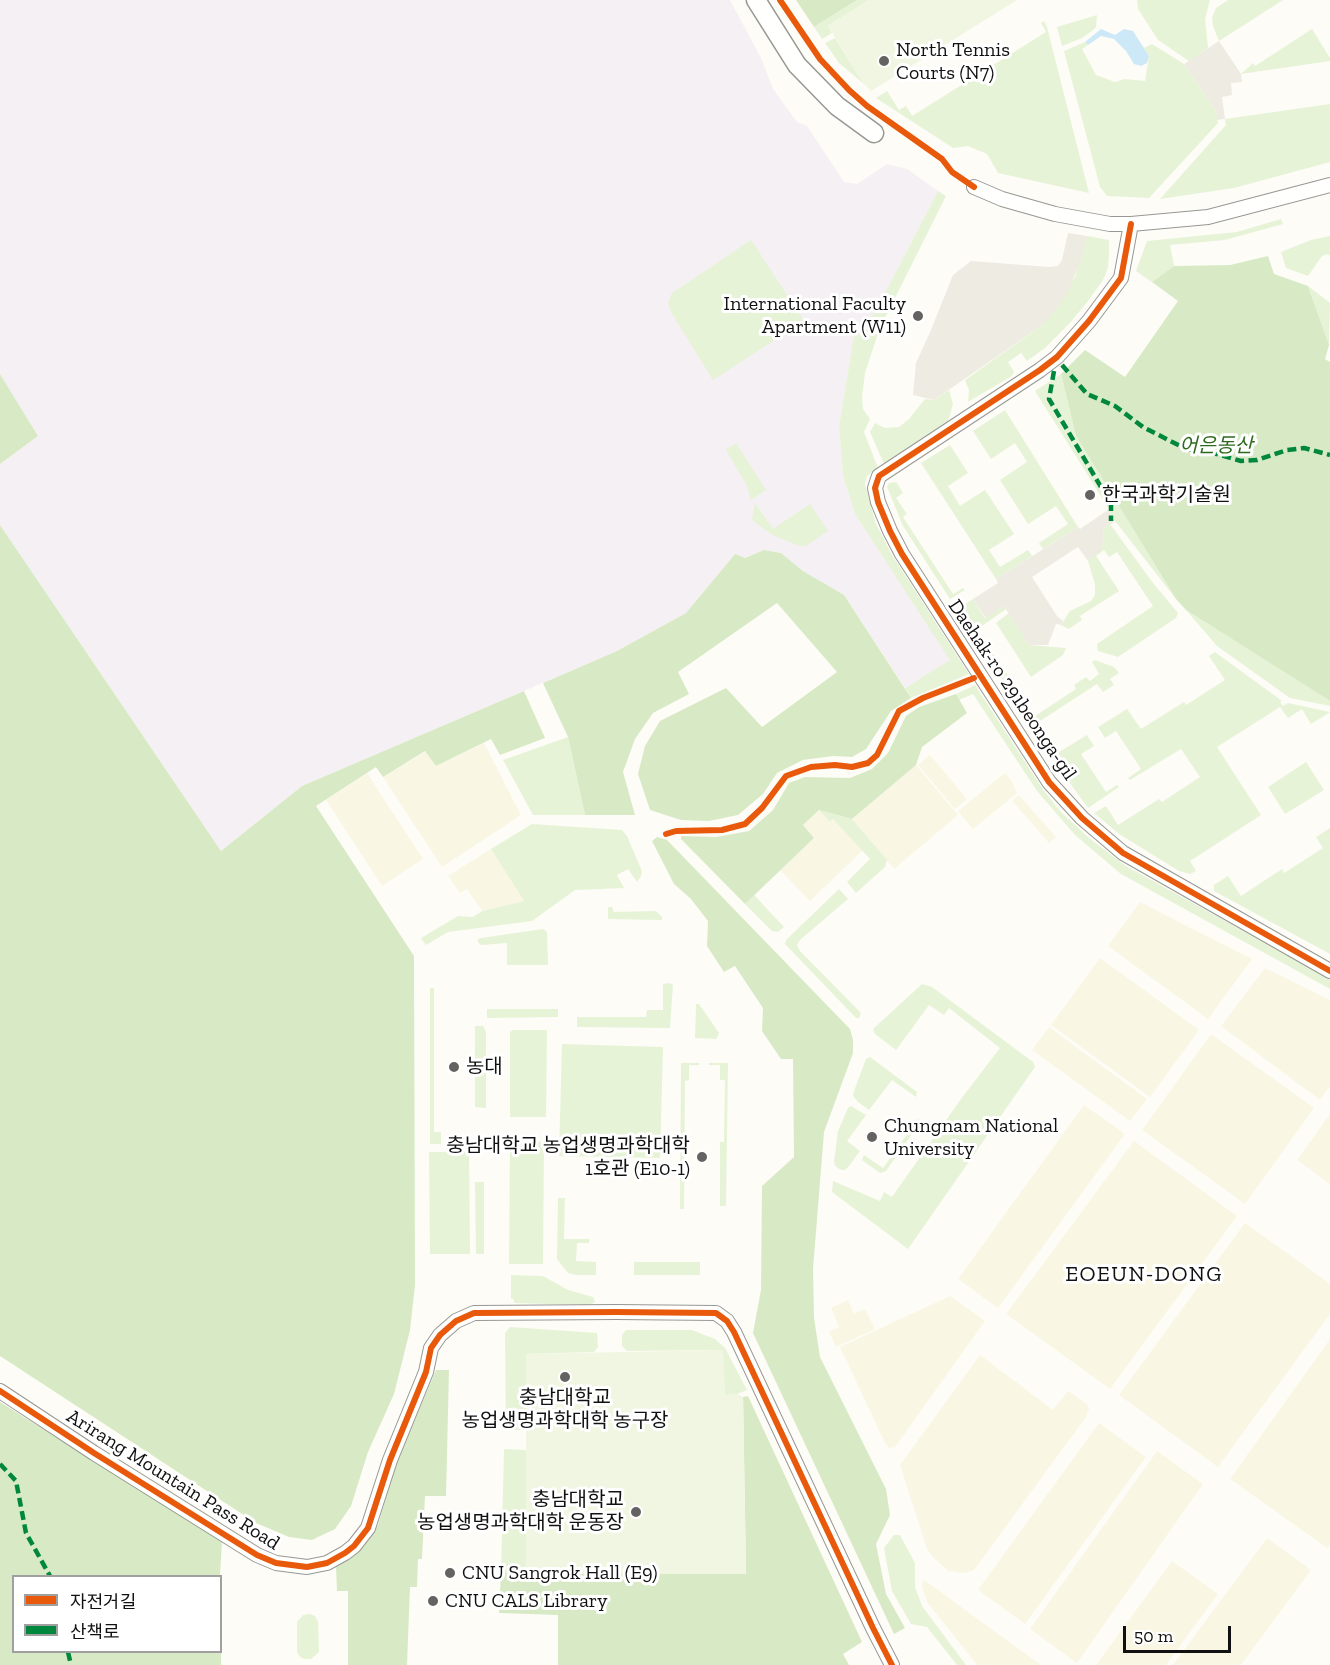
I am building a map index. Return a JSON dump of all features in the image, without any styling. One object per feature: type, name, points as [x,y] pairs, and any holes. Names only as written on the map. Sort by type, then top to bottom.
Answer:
[{"type":"street","points":[[756,0],[796,65],[837,106],[874,133]]},
{"type":"street","points":[[974,187],[1002,200],[1055,214],[1110,224],[1131,224],[1208,216],[1330,185]]},
{"type":"street","name":"Daehak-ro 291beonga-gil","points":[[1131,224],[1121,278],[1089,321],[1057,357],[879,476],[875,488],[878,502],[902,554],[1049,782],[1082,818],[1124,853],[1330,971]]},
{"type":"street","name":"Arirang Mountain Pass Road","points":[[0,1390],[94,1453],[257,1555],[276,1563],[307,1567],[327,1563],[345,1553],[354,1546],[368,1528],[390,1460],[426,1372],[431,1348],[440,1335],[456,1321],[474,1313],[716,1313],[734,1332],[892,1665]]},
{"type":"shaded area","points":[[0,0],[730,0],[761,58],[773,89],[797,122],[807,126],[844,182],[857,184],[887,164],[907,169],[938,191],[875,312],[854,335],[839,426],[843,476],[855,514],[951,660],[905,688],[844,595],[803,571],[781,553],[764,550],[745,558],[735,554],[686,613],[617,651],[302,786],[221,851],[0,525],[0,464],[38,436],[0,374]]},
{"type":"shaded area","points":[[1219,41],[1241,74],[1242,82],[1231,83],[1232,95],[1222,97],[1225,119],[1217,120],[1216,111],[1184,64]]},
{"type":"shaded area","points":[[1068,233],[1087,236],[1080,263],[1067,293],[1041,326],[934,400],[913,395],[916,363],[953,275],[971,261],[1058,266],[1062,260]]},
{"type":"shaded area","points":[[1108,510],[1115,521],[1104,528],[1102,548],[1088,561],[1078,547],[1032,577],[1057,616],[1063,621],[1061,625],[1056,624],[1048,645],[1029,645],[1004,606],[986,618],[973,599],[998,583],[996,579]]},
{"type":"shaded area","points":[[484,743],[521,815],[442,867],[383,777],[426,751],[436,766]]},
{"type":"shaded area","points":[[930,755],[967,799],[955,809],[918,765]]},
{"type":"shaded area","points":[[916,765],[958,815],[894,869],[852,819]]},
{"type":"shaded area","points":[[367,773],[423,859],[382,886],[326,800]]},
{"type":"shaded area","points":[[1005,773],[1017,793],[973,829],[958,811]]},
{"type":"shaded area","points":[[1019,795],[1056,837],[1049,843],[1012,801]]},
{"type":"shaded area","points":[[819,810],[831,822],[834,819],[863,850],[810,901],[780,870],[814,838],[803,825]]},
{"type":"shaded area","points":[[491,849],[524,901],[482,911],[467,889],[460,893],[448,876]]},
{"type":"shaded area","points":[[1140,902],[1252,959],[1208,1019],[1108,946]]},
{"type":"shaded area","points":[[1100,958],[1199,1030],[1150,1097],[1051,1025]]},
{"type":"shaded area","points":[[1265,968],[1330,1000],[1330,1086],[1320,1100],[1221,1026]]},
{"type":"shaded area","points":[[1049,1027],[1147,1099],[1130,1121],[1032,1050]]},
{"type":"shaded area","points":[[1211,1034],[1314,1108],[1245,1204],[1142,1130]]},
{"type":"shaded area","points":[[1084,1105],[1125,1134],[998,1308],[958,1279]]},
{"type":"shaded area","points":[[1330,1114],[1330,1184],[1297,1160]]},
{"type":"shaded area","points":[[1134,1141],[1237,1216],[1110,1389],[1006,1314]]},
{"type":"shaded area","points":[[1245,1223],[1330,1284],[1330,1314],[1218,1467],[1119,1395]]},
{"type":"shaded area","points":[[950,1296],[985,1321],[895,1447],[889,1448],[840,1347]]},
{"type":"shaded area","points":[[848,1300],[854,1314],[865,1309],[875,1329],[836,1347],[829,1332],[839,1327],[831,1308]]},
{"type":"shaded area","points":[[1330,1339],[1330,1544],[1327,1548],[1230,1479]]},
{"type":"shaded area","points":[[980,1355],[1053,1410],[1068,1391],[1087,1404],[1089,1409],[1086,1417],[974,1570],[964,1573],[948,1571],[927,1549],[900,1465]]},
{"type":"shaded area","points":[[1099,1423],[1146,1457],[1025,1624],[978,1590]]},
{"type":"shaded area","points":[[1157,1451],[1203,1484],[1077,1663],[1030,1629]]},
{"type":"shaded area","points":[[1267,1538],[1311,1570],[1241,1665],[1173,1665]]},
{"type":"shaded area","points":[[1172,1561],[1218,1594],[1166,1665],[1096,1665]]},
{"type":"shaded area","points":[[923,1579],[1041,1665],[977,1665],[927,1602],[922,1587]]},
{"type":"green space","points":[[796,0],[857,0],[814,27]]},
{"type":"green space","points":[[857,0],[869,0],[828,26],[832,33],[822,39],[814,27]]},
{"type":"green space","name":"North Tennis Courts (N7)","points":[[869,0],[1017,0],[871,91],[864,84],[828,26]]},
{"type":"green space","points":[[1137,0],[1210,0],[1205,19],[1208,48],[1189,61],[1158,40],[1138,9]]},
{"type":"green space","points":[[1228,0],[1283,0],[1219,41],[1212,18],[1216,8]]},
{"type":"green space","points":[[1097,15],[1096,27],[1092,31],[1062,46],[1057,27]]},
{"type":"green space","points":[[1044,21],[1089,193],[998,173],[987,154],[968,146],[953,148],[876,98],[887,91],[899,110],[906,106],[912,116],[1046,32],[1041,23]]},
{"type":"green space","points":[[1312,29],[1330,61],[1241,74],[1253,63],[1255,66]]},
{"type":"green space","points":[[835,38],[864,84],[839,63],[825,43]]},
{"type":"green space","points":[[1085,42],[1088,45],[1082,49],[1096,75],[1115,82],[1125,79],[1145,81],[1149,56],[1144,48],[1152,44],[1184,64],[1216,111],[1218,123],[1149,198],[1107,196],[1100,187],[1064,51]]},
{"type":"green space","points":[[1330,104],[1330,162],[1234,188],[1160,199],[1226,125],[1225,119]]},
{"type":"green space","points":[[938,191],[946,196],[879,330],[865,373],[862,397],[863,409],[870,419],[864,432],[878,468],[867,476],[865,484],[876,524],[892,555],[969,674],[911,698],[905,688],[950,660],[855,514],[843,476],[839,426],[854,335],[875,312]]},
{"type":"green space","points":[[1281,219],[1283,224],[1225,240],[1170,245],[1174,266],[1152,282],[1136,271],[1147,241],[1237,232]]},
{"type":"green space","points":[[1087,236],[1109,240],[1108,268],[1103,280],[1088,301],[1045,348],[1027,361],[1021,353],[1008,362],[1014,372],[1012,376],[968,402],[969,390],[965,380],[1041,326],[1075,277]]},
{"type":"green space","points":[[1330,236],[1330,256],[1328,254],[1322,256],[1308,276],[1286,268],[1281,252],[1311,240]]},
{"type":"green space","points":[[751,240],[804,321],[713,380],[671,312],[668,303],[672,293]]},
{"type":"green space","name":"어은동산","points":[[1268,256],[1274,274],[1308,286],[1329,345],[1325,359],[1330,362],[1330,701],[1186,610],[1176,599],[1076,436],[1061,374],[1085,350],[1125,377],[1178,301],[1152,282],[1174,266],[1230,265]]},
{"type":"green space","points":[[1308,286],[1330,303],[1329,345]]},
{"type":"green space","points":[[0,374],[38,436],[0,464]]},
{"type":"green space","points":[[1061,374],[1076,436],[1176,599],[1115,521],[1035,391]]},
{"type":"green space","points":[[949,390],[953,404],[948,422],[884,464],[870,432],[875,423],[885,428],[899,427],[909,419],[925,399],[934,400]]},
{"type":"green space","points":[[1005,410],[1078,527],[1043,549],[1039,543],[1068,524],[1056,506],[1028,524],[1000,480],[1027,462],[1015,443],[991,459],[973,431]]},
{"type":"green space","points":[[736,443],[766,490],[751,500],[747,486],[726,450]]},
{"type":"green space","points":[[950,445],[968,473],[948,486],[960,506],[985,490],[1014,534],[989,550],[1000,567],[1028,550],[1032,556],[996,579],[921,463]]},
{"type":"green space","points":[[894,482],[903,493],[896,498],[907,514],[903,517],[953,594],[963,588],[965,590],[950,599],[903,526],[887,487],[889,483]]},
{"type":"green space","points":[[755,503],[773,529],[810,504],[828,531],[806,546],[779,538],[752,520]]},
{"type":"green space","points":[[1110,524],[1178,613],[1176,618],[1118,657],[1098,651],[1097,644],[1153,606],[1117,552],[1109,557],[1104,550],[1096,556],[1119,591],[1080,616],[1082,620],[1069,629],[1061,625],[1070,611],[1091,601],[1095,595],[1095,584],[1088,561],[1102,547],[1104,528]]},
{"type":"green space","points":[[0,525],[221,851],[302,786],[524,691],[545,738],[500,755],[491,739],[436,766],[425,751],[383,777],[376,767],[316,806],[414,956],[415,1285],[410,1330],[394,1394],[368,1452],[351,1506],[335,1529],[312,1540],[289,1537],[256,1523],[0,1356]]},
{"type":"green space","points":[[764,550],[781,553],[803,571],[844,595],[911,698],[891,711],[866,749],[852,757],[833,756],[803,760],[777,773],[763,794],[738,815],[709,821],[681,820],[650,810],[638,774],[645,746],[660,721],[726,688],[762,727],[837,672],[777,603],[678,672],[689,694],[653,713],[635,739],[623,772],[635,815],[585,815],[568,737],[543,683],[617,651],[686,613],[735,554],[745,558]]},
{"type":"green space","points":[[973,599],[985,618],[1004,606],[1006,609],[972,633],[957,609]]},
{"type":"green space","points":[[1186,610],[1330,701],[1330,706],[1290,698],[1217,646]]},
{"type":"green space","points":[[1009,613],[1029,645],[1066,648],[1063,655],[1031,677],[996,623]]},
{"type":"green space","points":[[980,633],[1035,716],[1076,689],[1074,685],[1086,677],[1090,681],[1099,674],[1092,662],[1095,660],[1114,667],[1119,673],[1110,679],[1114,685],[1103,692],[1097,684],[1034,725],[1039,732],[1037,734],[975,637]]},
{"type":"green space","points":[[1215,652],[1282,701],[1280,702],[1283,706],[1288,703],[1330,712],[1311,724],[1302,709],[1288,718],[1280,707],[1217,747],[1261,815],[1190,861],[1196,871],[1190,874],[1179,871],[1119,834],[1094,813],[1106,806],[1118,825],[1159,799],[1162,802],[1200,777],[1181,749],[1130,780],[1128,778],[1141,769],[1116,731],[1105,738],[1098,727],[1127,709],[1141,729],[1184,702],[1186,705],[1225,680],[1209,656]]},
{"type":"green space","points":[[975,685],[1044,791],[1061,812],[1089,838],[1126,866],[1330,979],[1330,989],[1121,874],[1075,835],[1037,791],[973,694],[959,700],[956,694]]},
{"type":"green space","points":[[956,694],[967,713],[922,747],[916,765],[852,819],[819,810],[803,825],[814,838],[745,904],[681,839],[681,836],[716,837],[749,831],[773,810],[789,783],[805,777],[850,778],[872,769],[888,753],[906,716],[919,707]]},
{"type":"green space","points":[[1087,735],[1094,746],[1081,754],[1106,792],[1117,785],[1119,787],[1088,808],[1051,757]]},
{"type":"green space","points":[[568,737],[585,815],[533,815],[503,760]]},
{"type":"green space","points":[[1306,762],[1324,790],[1285,814],[1268,787]]},
{"type":"green space","points":[[819,810],[852,819],[887,860],[885,867],[856,893],[847,882],[870,859],[833,819],[830,822]]},
{"type":"green space","points":[[532,824],[622,830],[627,836],[642,871],[641,876],[637,882],[628,869],[617,875],[624,888],[575,890],[532,921],[448,932],[426,945],[421,938],[458,916],[473,917],[482,911],[524,901],[491,849]]},
{"type":"green space","points":[[1330,828],[1330,954],[1214,891],[1214,885],[1228,876],[1241,896],[1282,869],[1284,873],[1323,848],[1316,837]]},
{"type":"green space","points":[[657,837],[667,840],[850,1029],[853,1053],[824,1132],[813,1269],[814,1318],[820,1357],[886,1489],[890,1515],[876,1544],[886,1594],[905,1628],[894,1634],[753,1333],[761,1290],[762,1186],[794,1157],[793,1059],[781,1059],[762,1031],[763,1008],[735,966],[724,972],[707,946],[708,921],[691,899],[674,884],[652,841]]},
{"type":"green space","points":[[839,889],[848,899],[797,945],[800,951],[861,1013],[859,1018],[856,1018],[785,944],[786,940]]},
{"type":"green space","points":[[754,895],[784,927],[778,932],[772,931],[745,904]]},
{"type":"green space","points":[[608,907],[612,907],[614,912],[656,911],[662,920],[608,919]]},
{"type":"green space","points":[[543,929],[547,932],[548,965],[507,965],[507,943],[481,945],[478,942],[481,938]]},
{"type":"green space","points":[[663,984],[673,985],[670,1028],[577,1027],[577,1017],[646,1017],[647,1010],[663,1010]]},
{"type":"green space","points":[[922,984],[932,987],[1033,1062],[1035,1067],[908,1249],[832,1192],[833,1181],[880,1201],[884,1192],[892,1197],[1000,1048],[949,1008],[944,1015],[929,1005],[896,1050],[875,1034],[873,1029]]},
{"type":"green space","points":[[430,988],[434,988],[434,1132],[441,1132],[441,1144],[430,1144]]},
{"type":"green space","points":[[696,1004],[699,1004],[719,1033],[716,1039],[695,1038]]},
{"type":"green space","points":[[487,1009],[558,1009],[558,1017],[487,1018]]},
{"type":"green space","points":[[475,1026],[483,1026],[486,1032],[486,1108],[475,1107]]},
{"type":"green space","points":[[513,1030],[547,1030],[546,1117],[510,1117],[510,1032]]},
{"type":"green space","points":[[562,1044],[663,1047],[660,1158],[559,1156]]},
{"type":"green space","points":[[870,1057],[917,1092],[916,1097],[892,1080],[869,1110],[858,1102],[853,1096],[854,1091],[866,1059]]},
{"type":"green space","points":[[681,1063],[699,1063],[699,1065],[689,1065],[689,1080],[685,1081],[684,1209],[680,1209]]},
{"type":"green space","points":[[709,1063],[728,1063],[726,1206],[720,1206],[720,1142],[724,1142],[725,1080],[720,1080],[720,1065],[709,1065]]},
{"type":"green space","points":[[851,1106],[866,1115],[847,1141],[860,1151],[845,1170],[841,1170],[835,1166],[834,1162],[838,1131]]},
{"type":"green space","points":[[918,1119],[921,1121],[886,1171],[880,1173],[862,1160],[864,1155],[883,1168]]},
{"type":"green space","points":[[510,1141],[544,1142],[543,1264],[509,1264]]},
{"type":"green space","points":[[429,1152],[469,1152],[470,1254],[430,1254]]},
{"type":"green space","points":[[475,1182],[484,1182],[484,1254],[476,1254]]},
{"type":"green space","points":[[558,1198],[565,1198],[564,1239],[589,1239],[589,1243],[577,1243],[576,1261],[596,1262],[596,1275],[568,1273],[557,1259]]},
{"type":"green space","points":[[634,1262],[700,1262],[700,1275],[634,1275]]},
{"type":"green space","points":[[511,1275],[543,1276],[568,1290],[593,1297],[595,1302],[590,1305],[514,1303],[514,1299],[511,1299]]},
{"type":"green space","points":[[510,1327],[597,1333],[598,1347],[594,1352],[526,1354],[526,1430],[506,1430],[505,1333]]},
{"type":"green space","points":[[626,1330],[692,1330],[715,1339],[725,1348],[747,1390],[725,1395],[722,1350],[627,1351],[622,1346],[622,1335]]},
{"type":"green space","name":"충남대학교 농업생명과학대학 운동장","points":[[723,1350],[725,1395],[737,1394],[743,1397],[746,1574],[526,1574],[526,1354]]},
{"type":"green space","points":[[436,1370],[449,1370],[446,1496],[425,1496],[422,1559],[418,1559],[417,1587],[410,1587],[407,1665],[348,1665],[348,1591],[337,1591],[336,1566],[354,1556],[378,1525],[396,1464]]},
{"type":"green space","points":[[748,1396],[862,1642],[843,1654],[849,1665],[558,1665],[558,1615],[499,1613],[501,1573],[746,1574],[743,1397]]},
{"type":"green space","points":[[0,1402],[222,1541],[220,1575],[12,1575],[12,1653],[221,1653],[221,1665],[0,1665]]},
{"type":"green space","points":[[504,1449],[526,1450],[526,1574],[501,1573]]},
{"type":"green space","points":[[894,1535],[900,1535],[915,1563],[915,1587],[922,1606],[966,1665],[957,1665],[927,1627],[911,1624],[892,1591],[884,1548]]},
{"type":"green space","points":[[303,1615],[315,1616],[318,1622],[319,1652],[311,1659],[305,1659],[297,1652],[297,1622]]},
{"type":"water","points":[[1101,29],[1115,35],[1124,29],[1133,31],[1149,56],[1147,63],[1141,66],[1134,64],[1126,51],[1114,39],[1101,36],[1088,45],[1085,42]]},
{"type":"marked path","points":[[1062,365],[1087,394],[1115,406],[1143,427],[1186,449],[1241,461],[1257,460],[1287,450],[1304,448],[1330,455]]},
{"type":"marked path","points":[[1054,371],[1049,399],[1111,504],[1111,521]]},
{"type":"marked path","points":[[0,1464],[16,1481],[26,1533],[49,1575]]},
{"type":"marked path","points":[[68,1653],[71,1665]]},
{"type":"cycle path","points":[[780,0],[820,59],[849,90],[867,106],[942,159],[952,172],[974,187]]},
{"type":"cycle path","points":[[1131,224],[1121,278],[1089,321],[1057,357],[879,476],[875,488],[878,502],[902,554],[1049,782],[1082,818],[1123,853],[1330,971]]},
{"type":"cycle path","points":[[666,834],[676,831],[722,830],[745,824],[762,808],[786,776],[811,767],[835,765],[852,767],[868,763],[877,755],[899,711],[923,698],[974,678]]},
{"type":"cycle path","points":[[0,1391],[257,1555],[276,1563],[307,1567],[327,1563],[345,1553],[354,1546],[368,1528],[390,1460],[426,1372],[431,1348],[440,1335],[456,1321],[474,1313],[716,1313],[727,1321],[734,1332],[892,1665]]},
{"type":"place","name":"North Tennis Courts (N7)","points":[[884,61]]},
{"type":"place","name":"International Faculty Apartment (W11)","points":[[918,316]]},
{"type":"place","name":"한국과학기술원","points":[[1090,495]]},
{"type":"place","name":"농대","points":[[454,1067]]},
{"type":"place","name":"Chungnam National University","points":[[872,1137]]},
{"type":"place","name":"충남대학교 농업생명과학대학 1호관 (E10-1)","points":[[702,1157]]},
{"type":"place","name":"충남대학교 농업생명과학대학 농구장","points":[[565,1377]]},
{"type":"place","name":"충남대학교 농업생명과학대학 운동장","points":[[636,1512]]},
{"type":"place","name":"CNU Sangrok Hall (E9)","points":[[450,1573]]},
{"type":"place","name":"CNU CALS Library","points":[[433,1601]]},
{"type":"district","name":"EOEUN-DONG","points":[[1144,1275]]}]
